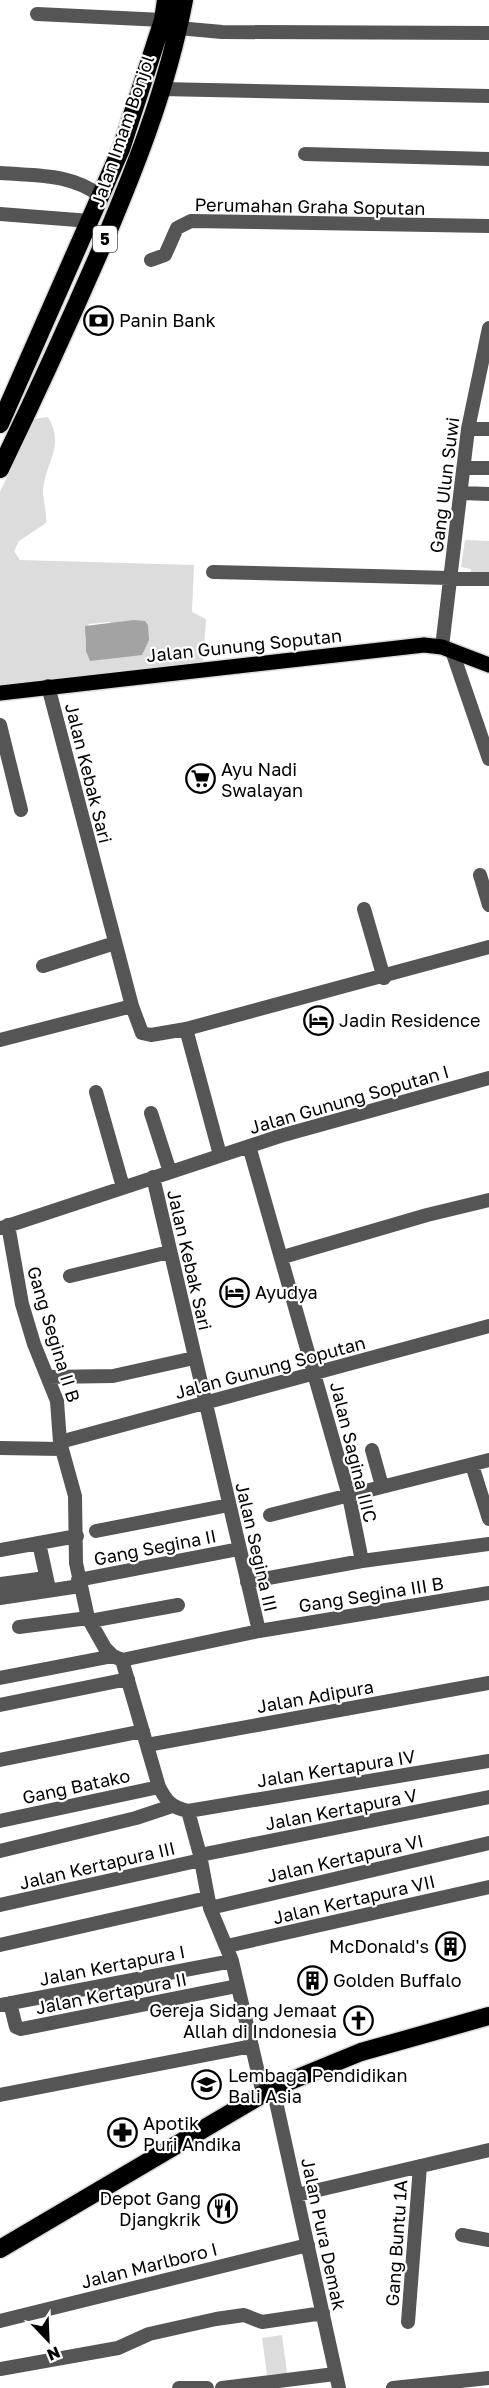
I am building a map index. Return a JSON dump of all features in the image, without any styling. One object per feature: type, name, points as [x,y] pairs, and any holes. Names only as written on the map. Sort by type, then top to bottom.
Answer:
[{"type":"highway","name":"Jalan Imam Bonjol","points":[[0,469],[48,370],[141,151],[161,89],[170,24],[166,0]]},
{"type":"highway","name":"Jalan Imam Bonjol","points":[[0,424],[121,149],[170,24],[184,0]]},
{"type":"highway","points":[[0,2249],[268,2091],[360,2052],[489,2016]]},
{"type":"main road","name":"Jalan Gunung Soputan","points":[[0,693],[424,645],[447,649],[489,665]]},
{"type":"street","points":[[37,14],[170,24],[222,32],[489,33]]},
{"type":"street","points":[[161,89],[489,96]]},
{"type":"street","points":[[305,154],[489,159]]},
{"type":"street","points":[[0,173],[71,179],[84,184],[101,196]]},
{"type":"street","points":[[0,214],[90,221]]},
{"type":"street","name":"Perumahan Graha Soputan","points":[[151,260],[165,255],[177,228],[191,221],[489,226]]},
{"type":"street","name":"Gang Ulun Suwi","points":[[447,649],[450,578],[468,429],[482,391],[489,328]]},
{"type":"street","points":[[468,429],[489,429]]},
{"type":"street","points":[[465,468],[489,468]]},
{"type":"street","points":[[461,494],[489,494]]},
{"type":"street","points":[[213,572],[489,579]]},
{"type":"street","points":[[447,649],[489,759]]},
{"type":"street","name":"Jalan Kebak Sari","points":[[48,687],[132,1006],[141,1029],[146,1035],[186,1029],[384,978],[489,947]]},
{"type":"street","points":[[0,725],[21,810]]},
{"type":"street","points":[[480,875],[489,905]]},
{"type":"street","points":[[364,909],[384,978]]},
{"type":"street","points":[[43,966],[115,944]]},
{"type":"street","points":[[0,1040],[132,1006]]},
{"type":"street","points":[[186,1029],[220,1155]]},
{"type":"street","name":"Jalan Gunung Soputan I","points":[[220,1155],[489,1078]]},
{"type":"street","points":[[96,1092],[123,1187]]},
{"type":"street","points":[[152,1113],[170,1172]]},
{"type":"street","name":"Jalan Sagina IIIC","points":[[249,1146],[283,1257],[349,1496],[362,1561]]},
{"type":"street","name":"Jalan Kebak Sari","points":[[205,1405],[153,1177],[220,1155]]},
{"type":"street","points":[[4,1226],[153,1177]]},
{"type":"street","points":[[283,1257],[427,1215],[489,1200]]},
{"type":"street","name":"Gang Segina II B","points":[[4,1226],[34,1344],[57,1401],[61,1446],[75,1496],[77,1536],[75,1553],[79,1583],[89,1620],[100,1641],[118,1658],[128,1679],[159,1787],[172,1806]]},
{"type":"street","points":[[70,1276],[169,1252]]},
{"type":"street","name":"Jalan Gunung Soputan","points":[[0,1448],[61,1446],[489,1326]]},
{"type":"street","points":[[48,1377],[113,1376],[194,1358]]},
{"type":"street","name":"Jalan Segina III","points":[[0,1678],[259,1631],[205,1405]]},
{"type":"street","points":[[372,1450],[382,1486]]},
{"type":"street","points":[[270,1515],[489,1460]]},
{"type":"street","points":[[472,1465],[489,1519]]},
{"type":"street","points":[[96,1531],[229,1505]]},
{"type":"street","points":[[0,1550],[77,1536]]},
{"type":"street","points":[[39,1543],[47,1584]]},
{"type":"street","points":[[247,1582],[362,1561],[489,1544]]},
{"type":"street","name":"Gang Segina II","points":[[47,1584],[79,1583],[239,1549]]},
{"type":"street","points":[[0,1584],[47,1584]]},
{"type":"street","points":[[0,1598],[47,1584]]},
{"type":"street","name":"Gang Segina III B","points":[[259,1631],[489,1593]]},
{"type":"street","points":[[19,1627],[89,1620],[178,1605]]},
{"type":"street","points":[[0,1705],[128,1679]]},
{"type":"street","name":"Jalan Adipura","points":[[0,1760],[489,1683]]},
{"type":"street","name":"Jalan Kertapura IV","points":[[188,1811],[489,1761]]},
{"type":"street","name":"Gang Batako","points":[[0,1821],[159,1787]]},
{"type":"street","name":"Jalan Kertapura V","points":[[201,1858],[489,1797]]},
{"type":"street","points":[[0,1851],[136,1818],[172,1806],[188,1811]]},
{"type":"street","name":"Jalan Pura Demak","points":[[188,1811],[201,1858],[209,1903],[232,1961],[252,2046],[268,2091],[297,2195],[337,2381]]},
{"type":"street","name":"Jalan Kertapura VI","points":[[0,1945],[489,1843]]},
{"type":"street","name":"Jalan Kertapura III","points":[[0,1905],[201,1858]]},
{"type":"street","name":"Jalan Kertapura VII","points":[[226,1946],[489,1887]]},
{"type":"street","name":"Jalan Kertapura I","points":[[5,2004],[232,1961]]},
{"type":"street","name":"Jalan Kertapura II","points":[[5,2004],[16,2027],[21,2029],[237,1986]]},
{"type":"street","points":[[0,2095],[252,2046]]},
{"type":"street","points":[[297,2195],[489,2150]]},
{"type":"street","name":"Gang Buntu 1A","points":[[408,2322],[420,2166]]},
{"type":"street","points":[[462,2235],[489,2240]]},
{"type":"street","name":"Jalan Marlboro I","points":[[0,2321],[308,2245]]},
{"type":"street","points":[[0,2368],[118,2348],[149,2334],[216,2319],[244,2315],[262,2322],[323,2313]]},
{"type":"street","points":[[393,2388],[489,2378]]},
{"type":"street","points":[[224,2388],[337,2381]]},
{"type":"street","points":[[179,2388],[207,2388]]},
{"type":"shaded area","points":[[48,417],[53,427],[55,445],[43,490],[46,523],[19,541],[14,551],[20,560],[194,565],[192,612],[206,619],[203,663],[0,687],[0,492],[35,419]],"holes":[[[111,622],[86,651],[85,637],[89,624]]]},
{"type":"shaded area","points":[[465,540],[489,541],[489,575],[470,575],[471,569],[461,567]]},
{"type":"shaded area","points":[[134,620],[145,621],[148,625],[149,640],[142,655],[90,661],[86,651],[85,626]]},
{"type":"shaded area","points":[[282,2335],[287,2373],[267,2375],[262,2338]]},
{"type":"place","name":"Panin Bank","points":[[98,320]]},
{"type":"place","name":"Ayu Nadi Swalayan","points":[[200,779]]},
{"type":"place","name":"Jadin Residence","points":[[318,1020]]},
{"type":"place","name":"Ayudya","points":[[234,1292]]},
{"type":"place","name":"McDonald's","points":[[450,1946]]},
{"type":"place","name":"Golden Buffalo","points":[[312,1980]]},
{"type":"place","name":"Gereja Sidang Jemaat Allah di Indonesia","points":[[358,2020]]},
{"type":"place","name":"Lembaga Pendidikan Bali Asia","points":[[207,2085]]},
{"type":"place","name":"Apotik Puri Andika","points":[[122,2133]]},
{"type":"place","name":"Depot Gang Djangkrik","points":[[222,2208]]}]
